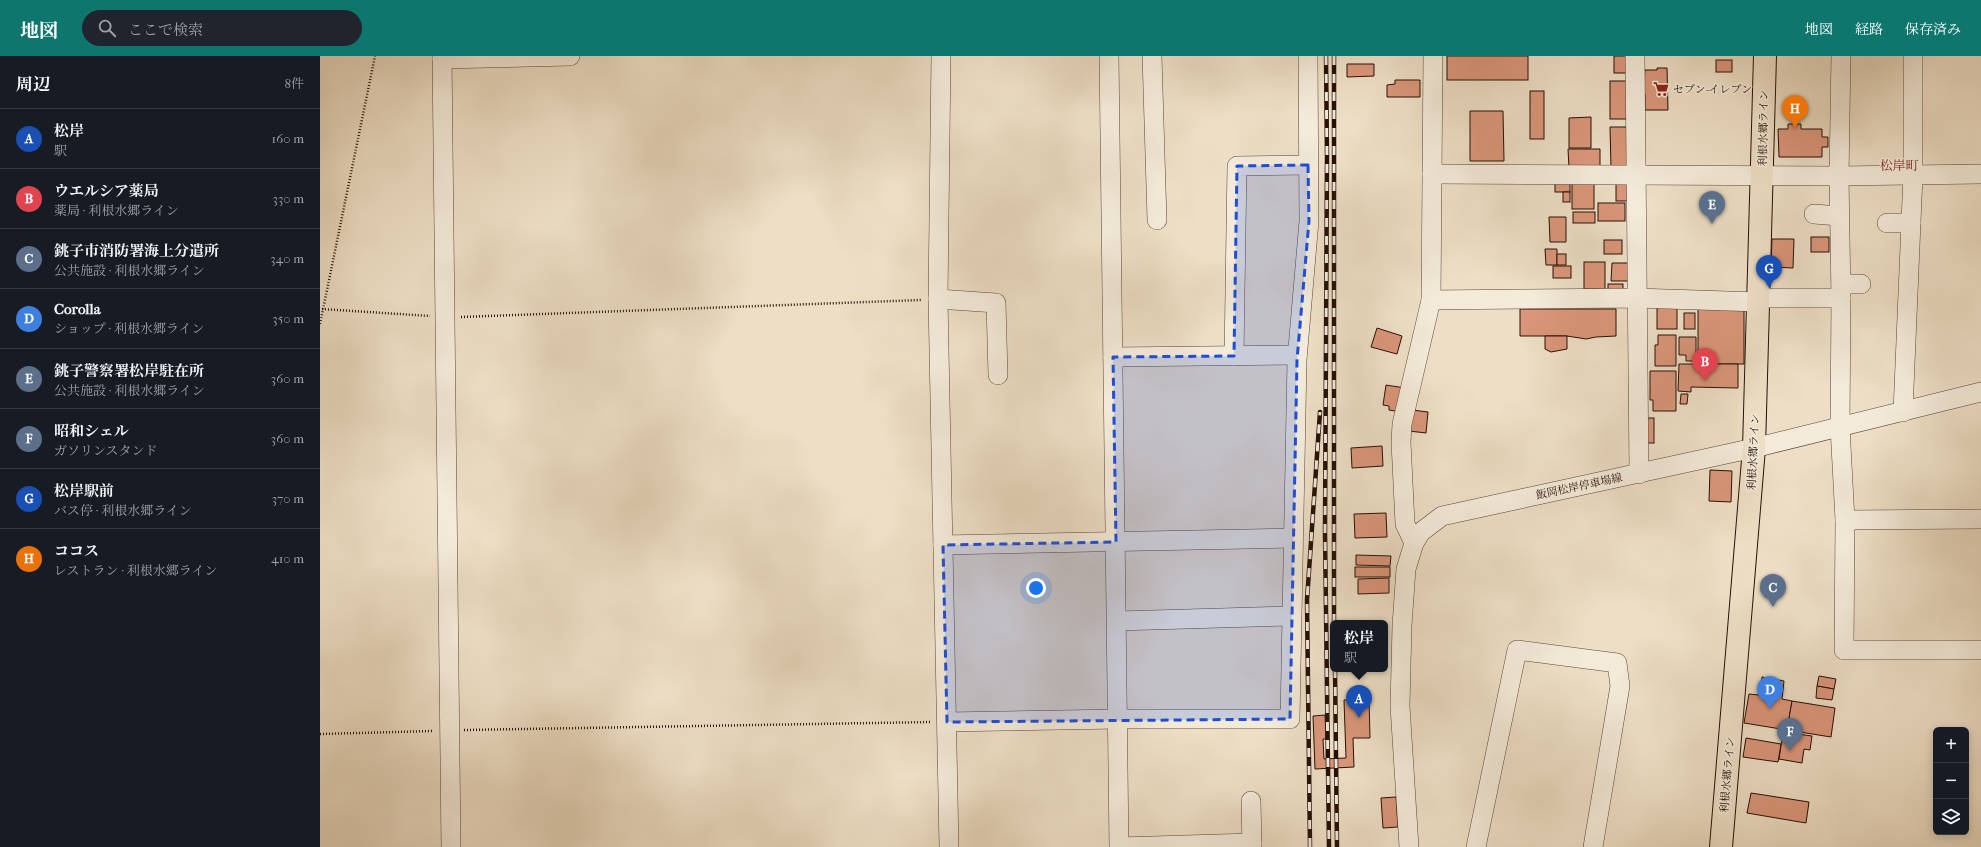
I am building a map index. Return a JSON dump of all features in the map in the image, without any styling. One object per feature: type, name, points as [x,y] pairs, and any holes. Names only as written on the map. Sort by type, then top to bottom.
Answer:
[{"type":"highway","name":"利根水郷ライン","points":[[1721,847],[1754,448],[1765,56]]},
{"type":"street","points":[[450,847],[442,58],[570,56]]},
{"type":"street","points":[[941,56],[938,299],[949,847]]},
{"type":"street","points":[[1109,56],[1119,847],[1252,845],[1251,802]]},
{"type":"street","points":[[1152,56],[1157,220]]},
{"type":"street","points":[[947,722],[1118,719],[1290,719],[1297,355],[1309,221],[1308,56]]},
{"type":"street","points":[[1414,846],[1400,706],[1402,625],[1406,569],[1414,543],[1405,524],[1401,442],[1402,424],[1431,300],[1433,56]]},
{"type":"street","points":[[1635,56],[1636,298],[1639,474]]},
{"type":"street","points":[[1841,56],[1839,176],[1841,291],[1840,427],[1845,520],[1844,650],[1981,650]]},
{"type":"street","points":[[1903,412],[1913,175],[1913,56]]},
{"type":"street","points":[[1234,356],[1237,166],[1308,165]]},
{"type":"street","points":[[1432,174],[1839,176],[1981,174]]},
{"type":"street","points":[[1814,214],[1839,216]]},
{"type":"street","points":[[1887,223],[1911,223]]},
{"type":"street","points":[[1431,300],[1636,298],[1759,300],[1841,291],[1861,284]]},
{"type":"street","points":[[938,299],[996,303],[998,375]]},
{"type":"street","points":[[1113,357],[1297,355]]},
{"type":"street","name":"飯岡松岸停車場線","points":[[1414,543],[1421,532],[1442,516],[1754,448],[1981,392]]},
{"type":"street","points":[[1845,520],[1981,519]]},
{"type":"street","points":[[943,545],[1293,538]]},
{"type":"street","points":[[1117,621],[1291,616]]},
{"type":"street","points":[[1476,847],[1517,650],[1617,663],[1620,686],[1593,847]]},
{"type":"path","points":[[320,324],[375,56]]},
{"type":"path","points":[[322,309],[445,317],[938,299]]},
{"type":"path","points":[[320,734],[450,730],[947,722]]},
{"type":"highlighted area","points":[[1308,165],[1309,221],[1297,360],[1290,719],[947,722],[943,545],[1116,542],[1113,357],[1234,356],[1237,166]]},
{"type":"building","points":[[1447,56],[1528,56],[1528,80],[1447,80]]},
{"type":"building","points":[[1614,56],[1629,56],[1629,73],[1614,73]]},
{"type":"building","points":[[1716,60],[1732,60],[1732,72],[1716,72]]},
{"type":"building","points":[[1347,64],[1374,64],[1374,76],[1347,77]]},
{"type":"building","points":[[1657,68],[1667,68],[1668,110],[1645,110],[1645,94],[1643,94],[1645,70],[1657,70]]},
{"type":"building","points":[[1395,80],[1420,80],[1420,97],[1387,97],[1387,85],[1395,84]]},
{"type":"building","points":[[1610,81],[1627,81],[1627,119],[1610,119]]},
{"type":"building","points":[[1530,91],[1544,91],[1544,139],[1530,139]]},
{"type":"building","points":[[1470,111],[1503,111],[1504,161],[1470,161]]},
{"type":"building","points":[[1591,117],[1591,148],[1569,148],[1569,118]]},
{"type":"building","points":[[1788,124],[1801,124],[1801,129],[1822,129],[1822,137],[1828,137],[1828,147],[1822,147],[1822,157],[1779,157],[1778,129],[1788,129]]},
{"type":"building","points":[[1610,127],[1627,127],[1627,167],[1611,167]]},
{"type":"building","points":[[1568,149],[1600,149],[1600,168],[1569,168]]},
{"type":"building","points":[[1616,179],[1628,179],[1628,201],[1616,201]]},
{"type":"building","points":[[1555,180],[1570,180],[1570,192],[1555,192]]},
{"type":"building","points":[[1572,181],[1594,181],[1594,209],[1572,209]]},
{"type":"building","points":[[1563,192],[1570,192],[1570,202],[1563,202]]},
{"type":"building","points":[[1598,203],[1625,203],[1625,221],[1598,221]]},
{"type":"building","points":[[1573,212],[1595,212],[1595,223],[1573,223]]},
{"type":"building","points":[[1549,217],[1566,217],[1566,242],[1550,242]]},
{"type":"building","points":[[1811,237],[1829,237],[1829,252],[1811,252]]},
{"type":"building","points":[[1772,239],[1794,239],[1793,268],[1771,267]]},
{"type":"building","points":[[1604,240],[1622,240],[1622,254],[1604,254]]},
{"type":"building","points":[[1545,249],[1557,249],[1557,265],[1546,265]]},
{"type":"building","points":[[1557,254],[1566,254],[1566,265],[1557,265]]},
{"type":"building","points":[[1584,262],[1605,262],[1605,289],[1584,289]]},
{"type":"building","points":[[1612,263],[1629,263],[1629,281],[1611,281]]},
{"type":"building","points":[[1553,266],[1571,266],[1571,278],[1553,278]]},
{"type":"building","points":[[1608,284],[1623,284],[1623,295],[1608,295]]},
{"type":"building","points":[[1657,304],[1677,304],[1677,329],[1657,329]]},
{"type":"building","points":[[1698,307],[1744,308],[1744,364],[1698,364]]},
{"type":"building","points":[[1520,309],[1616,309],[1616,336],[1586,339],[1567,336],[1520,336]]},
{"type":"building","points":[[1684,313],[1695,313],[1695,329],[1684,329]]},
{"type":"building","points":[[1377,328],[1402,336],[1397,354],[1371,347]]},
{"type":"building","points":[[1658,335],[1676,335],[1676,366],[1655,366],[1655,345],[1658,345]]},
{"type":"building","points":[[1545,336],[1567,336],[1567,349],[1551,352],[1545,349]]},
{"type":"building","points":[[1679,337],[1696,337],[1696,361],[1686,361],[1686,355],[1679,355]]},
{"type":"building","points":[[1679,364],[1738,364],[1738,388],[1691,387],[1691,392],[1678,391]]},
{"type":"building","points":[[1650,371],[1676,371],[1676,411],[1653,411],[1653,400],[1650,400]]},
{"type":"building","points":[[1386,385],[1405,388],[1401,412],[1389,410],[1389,406],[1383,405]]},
{"type":"building","points":[[1681,394],[1688,394],[1687,404],[1680,404]]},
{"type":"building","points":[[1412,410],[1428,412],[1426,433],[1409,431]]},
{"type":"building","points":[[1641,418],[1654,418],[1654,443],[1641,443]]},
{"type":"building","points":[[1382,446],[1383,466],[1352,468],[1351,448]]},
{"type":"building","points":[[1710,470],[1732,471],[1731,502],[1709,501]]},
{"type":"building","points":[[1386,513],[1387,537],[1355,538],[1354,514]]},
{"type":"building","points":[[1356,555],[1391,556],[1390,566],[1356,565]]},
{"type":"building","points":[[1355,567],[1390,567],[1390,577],[1355,577]]},
{"type":"building","points":[[1389,578],[1389,593],[1358,594],[1358,579]]},
{"type":"building","points":[[1819,676],[1836,679],[1834,689],[1817,686]]},
{"type":"building","points":[[1762,677],[1784,681],[1782,699],[1792,701],[1787,730],[1744,723],[1749,694],[1759,695]]},
{"type":"building","points":[[1817,686],[1834,689],[1832,700],[1816,698]]},
{"type":"building","points":[[1350,690],[1365,690],[1365,698],[1369,697],[1370,738],[1353,738],[1354,767],[1315,769],[1313,716],[1325,715],[1326,739],[1323,739],[1324,759],[1346,758],[1344,700],[1351,700]]},
{"type":"building","points":[[1792,701],[1835,708],[1831,737],[1787,730]]},
{"type":"building","points":[[1783,732],[1812,736],[1810,750],[1804,749],[1802,763],[1779,759]]},
{"type":"building","points":[[1746,738],[1781,744],[1778,762],[1743,757]]},
{"type":"building","points":[[1751,793],[1809,802],[1806,823],[1747,813]]},
{"type":"building","points":[[1396,797],[1398,827],[1383,828],[1381,798]]},
{"type":"railway","points":[[1326,56],[1327,156],[1325,532],[1329,847]]},
{"type":"railway","points":[[1334,56],[1334,620]]},
{"type":"railway","points":[[1310,847],[1307,600],[1320,412]]},
{"type":"railway","points":[[1335,672],[1337,847]]},
{"type":"place","name":"セブン-イレブン","points":[[1661,89]]},
{"type":"place","name":"ココス","points":[[1795,128]]},
{"type":"place","name":"銚子警察署松岸駐在所","points":[[1712,224]]},
{"type":"place","name":"松岸駅前","points":[[1769,288]]},
{"type":"place","name":"ウエルシア薬局","points":[[1705,381]]},
{"type":"place","name":"銚子市消防署海上分遣所","points":[[1773,607]]},
{"type":"place","name":"Corolla","points":[[1770,709]]},
{"type":"place","name":"松岸","points":[[1359,718]]},
{"type":"place","name":"昭和シェル","points":[[1790,751]]},
{"type":"district","name":"松岸町","points":[[1899,165]]}]
